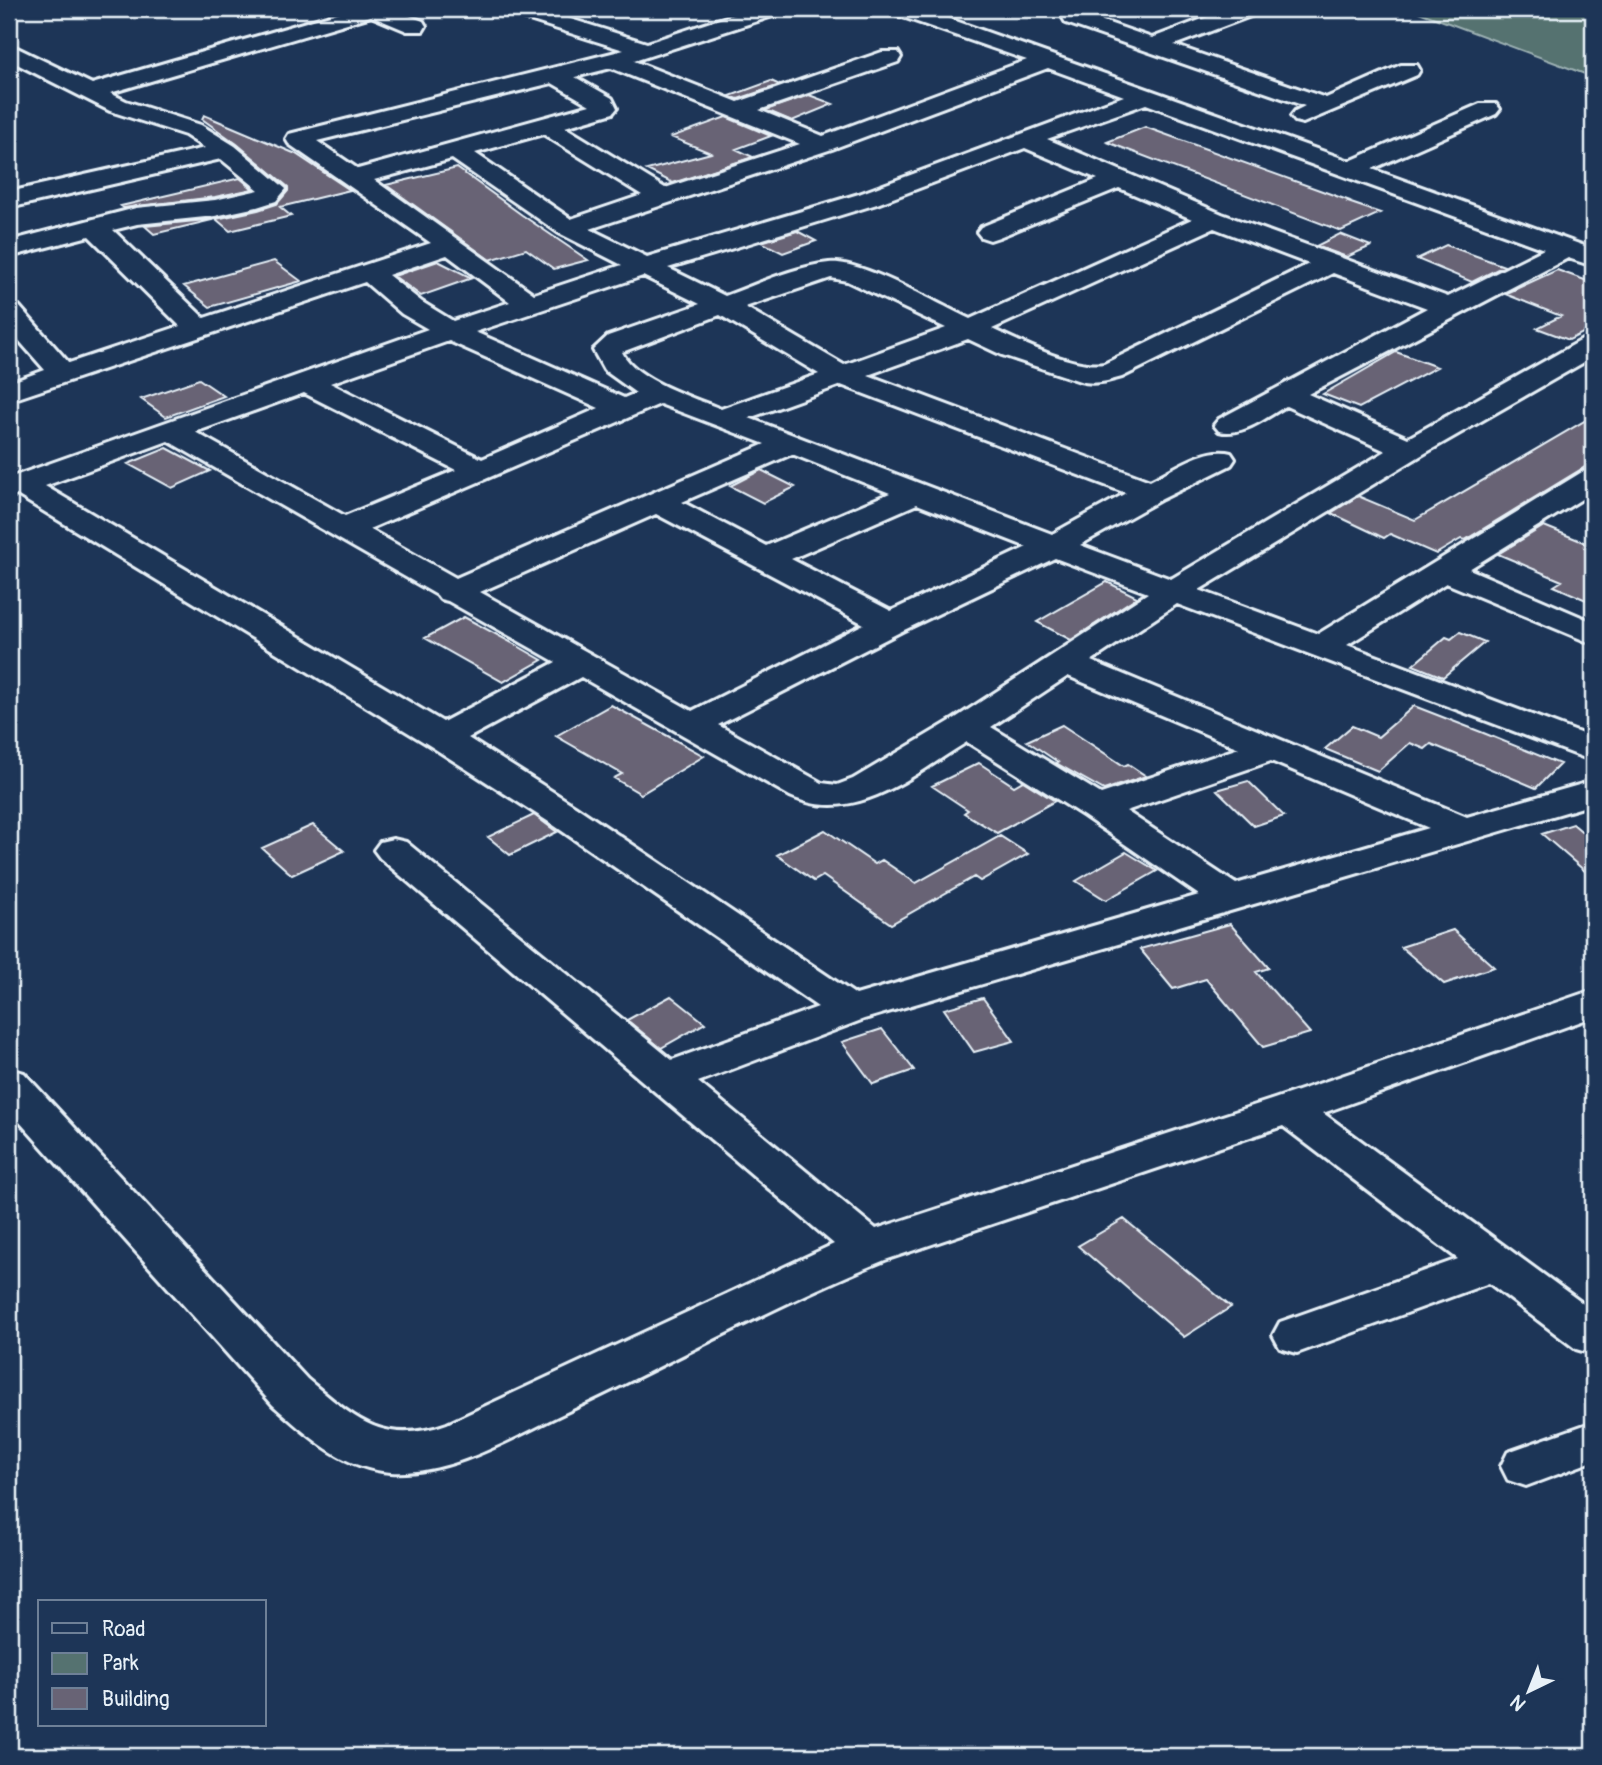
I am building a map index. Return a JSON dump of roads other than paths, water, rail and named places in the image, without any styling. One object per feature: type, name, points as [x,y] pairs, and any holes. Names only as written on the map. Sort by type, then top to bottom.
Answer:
[{"type":"street","points":[[89,92],[372,9],[415,26]]},
{"type":"street","points":[[518,9],[647,50]]},
{"type":"street","points":[[530,304],[356,177],[298,139],[612,61],[771,9]]},
{"type":"street","points":[[912,12],[945,9]]},
{"type":"street","points":[[1003,45],[1100,9]]},
{"type":"street","points":[[1154,45],[1248,9]]},
{"type":"street","points":[[697,12],[729,22]]},
{"type":"street","points":[[912,12],[1048,61],[1134,100],[1559,253],[1593,258]]},
{"type":"street","points":[[1073,18],[1327,106]]},
{"type":"street","points":[[9,249],[136,216],[215,208],[257,199],[272,190],[226,151],[193,130],[118,106],[13,56]]},
{"type":"street","points":[[738,110],[890,57]]},
{"type":"street","points":[[612,61],[823,144]]},
{"type":"street","points":[[568,228],[823,144],[1048,61]]},
{"type":"street","points":[[1256,136],[1409,70]]},
{"type":"street","points":[[356,177],[547,126],[605,107],[604,103],[554,75]]},
{"type":"street","points":[[15,486],[530,304],[642,267],[849,206],[1134,100]]},
{"type":"street","points":[[1350,170],[1488,109]]},
{"type":"street","points":[[547,126],[662,197]]},
{"type":"street","points":[[1222,131],[1256,136],[1350,170],[1559,253],[1593,272]]},
{"type":"street","points":[[1026,139],[1116,180],[1213,219],[1449,307]]},
{"type":"street","points":[[9,200],[226,151]]},
{"type":"street","points":[[456,151],[568,228],[722,305],[841,375],[1151,492]]},
{"type":"street","points":[[990,232],[1116,180]]},
{"type":"street","points":[[723,418],[967,330],[1213,219]]},
{"type":"street","points":[[94,227],[200,330]]},
{"type":"street","points":[[9,392],[451,245]]},
{"type":"street","points":[[1229,425],[1449,307],[1559,253]]},
{"type":"street","points":[[1332,263],[1112,371],[1090,375],[967,330],[855,275],[839,271],[810,275],[618,342],[607,350],[608,360],[614,368],[658,395],[791,443],[1054,546],[1323,645],[1593,750]]},
{"type":"street","points":[[370,273],[412,308],[450,331],[622,408]]},
{"type":"street","points":[[9,312],[64,374]]},
{"type":"street","points":[[172,431],[803,789],[821,795],[839,796],[866,787],[967,727],[1174,591],[1409,450],[1593,346]]},
{"type":"street","points":[[307,383],[481,471]]},
{"type":"street","points":[[344,528],[658,395]]},
{"type":"street","points":[[1285,396],[1409,450]]},
{"type":"street","points":[[452,592],[791,443]]},
{"type":"street","points":[[692,725],[890,624],[1054,546],[1151,492],[1220,459]]},
{"type":"street","points":[[1323,645],[1593,479]]},
{"type":"street","points":[[15,486],[442,737],[562,814],[850,1010]]},
{"type":"street","points":[[766,558],[917,493]]},
{"type":"street","points":[[656,501],[890,624]]},
{"type":"street","points":[[1446,571],[1593,634]]},
{"type":"street","points":[[442,737],[581,663]]},
{"type":"street","points":[[1067,663],[1464,829]]},
{"type":"street","points":[[967,727],[1097,808],[1230,898]]},
{"type":"street","points":[[1097,808],[1271,749]]},
{"type":"street","points":[[666,1078],[850,1010],[1593,792]]},
{"type":"street","points":[[393,850],[869,1248]]},
{"type":"street","points":[[9,1083],[290,1392],[336,1431],[365,1446],[388,1452],[424,1452],[464,1438],[626,1363],[819,1268],[869,1248],[1289,1109],[1593,1003]]},
{"type":"street","points":[[1289,1109],[1492,1264],[1593,1336]]},
{"type":"street","points":[[1297,1335],[1492,1264]]},
{"type":"street","points":[[1526,1466],[1593,1441]]}]
